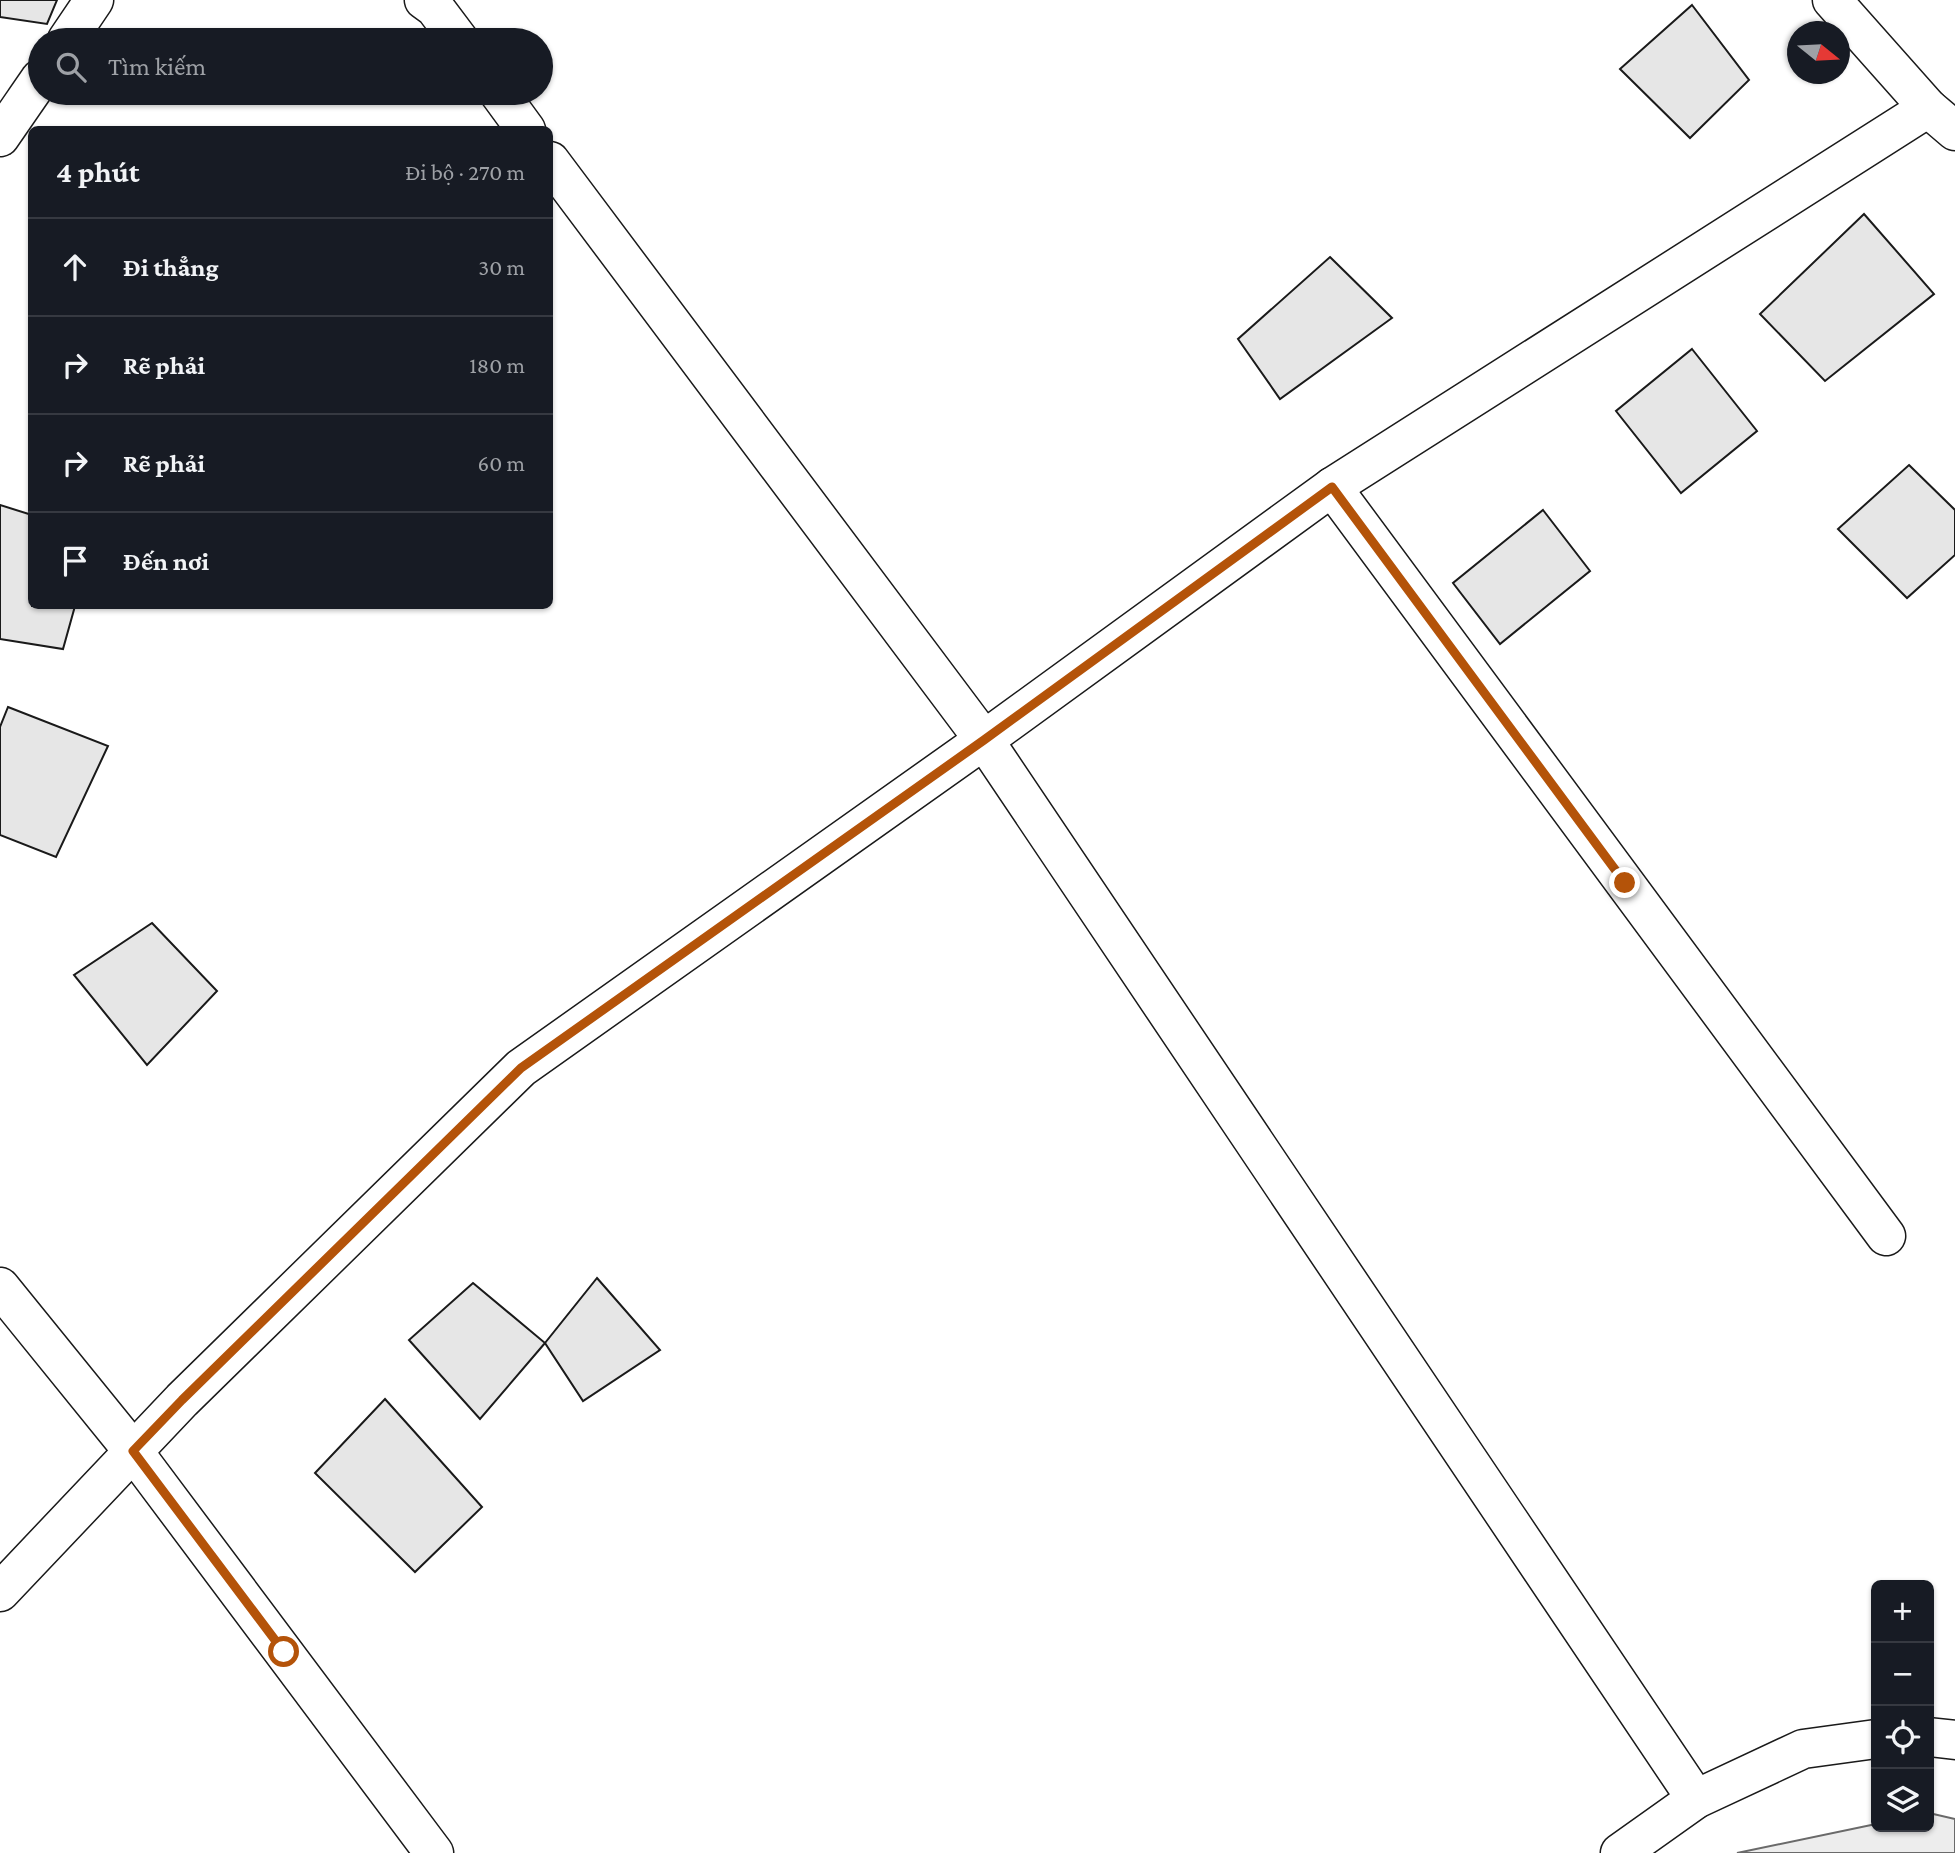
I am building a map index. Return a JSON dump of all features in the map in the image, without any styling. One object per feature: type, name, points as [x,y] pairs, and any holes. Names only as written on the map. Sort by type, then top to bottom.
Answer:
[{"type":"street","points":[[74,28],[94,0]]},
{"type":"street","points":[[425,0],[435,8],[450,28]]},
{"type":"street","points":[[0,1592],[182,1400],[521,1068],[984,740],[1332,487],[1941,120],[1832,0]]},
{"type":"street","points":[[0,137],[28,96]]},
{"type":"street","points":[[508,105],[523,126]]},
{"type":"street","points":[[553,164],[984,740],[1696,1799]]},
{"type":"street","points":[[1332,487],[1886,1236]]},
{"type":"street","points":[[0,1287],[133,1451],[434,1853]]},
{"type":"street","points":[[1934,1738],[1955,1740]]},
{"type":"street","points":[[1620,1853],[1696,1799],[1803,1749],[1871,1740]]},
{"type":"shaded area","points":[[1934,1814],[1955,1819],[1955,1853],[1737,1853],[1871,1825],[1871,1832],[1934,1832]]},
{"type":"building","points":[[0,0],[57,0],[47,24],[0,17]]},
{"type":"building","points":[[1692,5],[1749,80],[1690,138],[1620,69]]},
{"type":"building","points":[[1864,214],[1934,294],[1825,381],[1760,314]]},
{"type":"building","points":[[1330,257],[1392,318],[1280,399],[1238,339]]},
{"type":"building","points":[[1692,349],[1757,431],[1681,493],[1616,411]]},
{"type":"building","points":[[1909,465],[1955,510],[1955,555],[1907,598],[1838,529]]},
{"type":"building","points":[[0,505],[28,514],[28,609],[74,609],[63,649],[0,639]]},
{"type":"building","points":[[1543,510],[1590,571],[1500,644],[1453,583]]},
{"type":"building","points":[[8,707],[108,746],[56,857],[0,835],[0,727]]},
{"type":"building","points":[[152,923],[217,991],[147,1065],[74,975]]},
{"type":"building","points":[[597,1278],[660,1350],[583,1401],[545,1343]]},
{"type":"building","points":[[473,1283],[545,1343],[480,1419],[409,1340]]},
{"type":"building","points":[[385,1399],[482,1507],[415,1572],[315,1473]]},
{"type":"route","points":[[284,1652],[133,1451],[521,1068],[984,740],[1332,487],[1625,883]]}]
